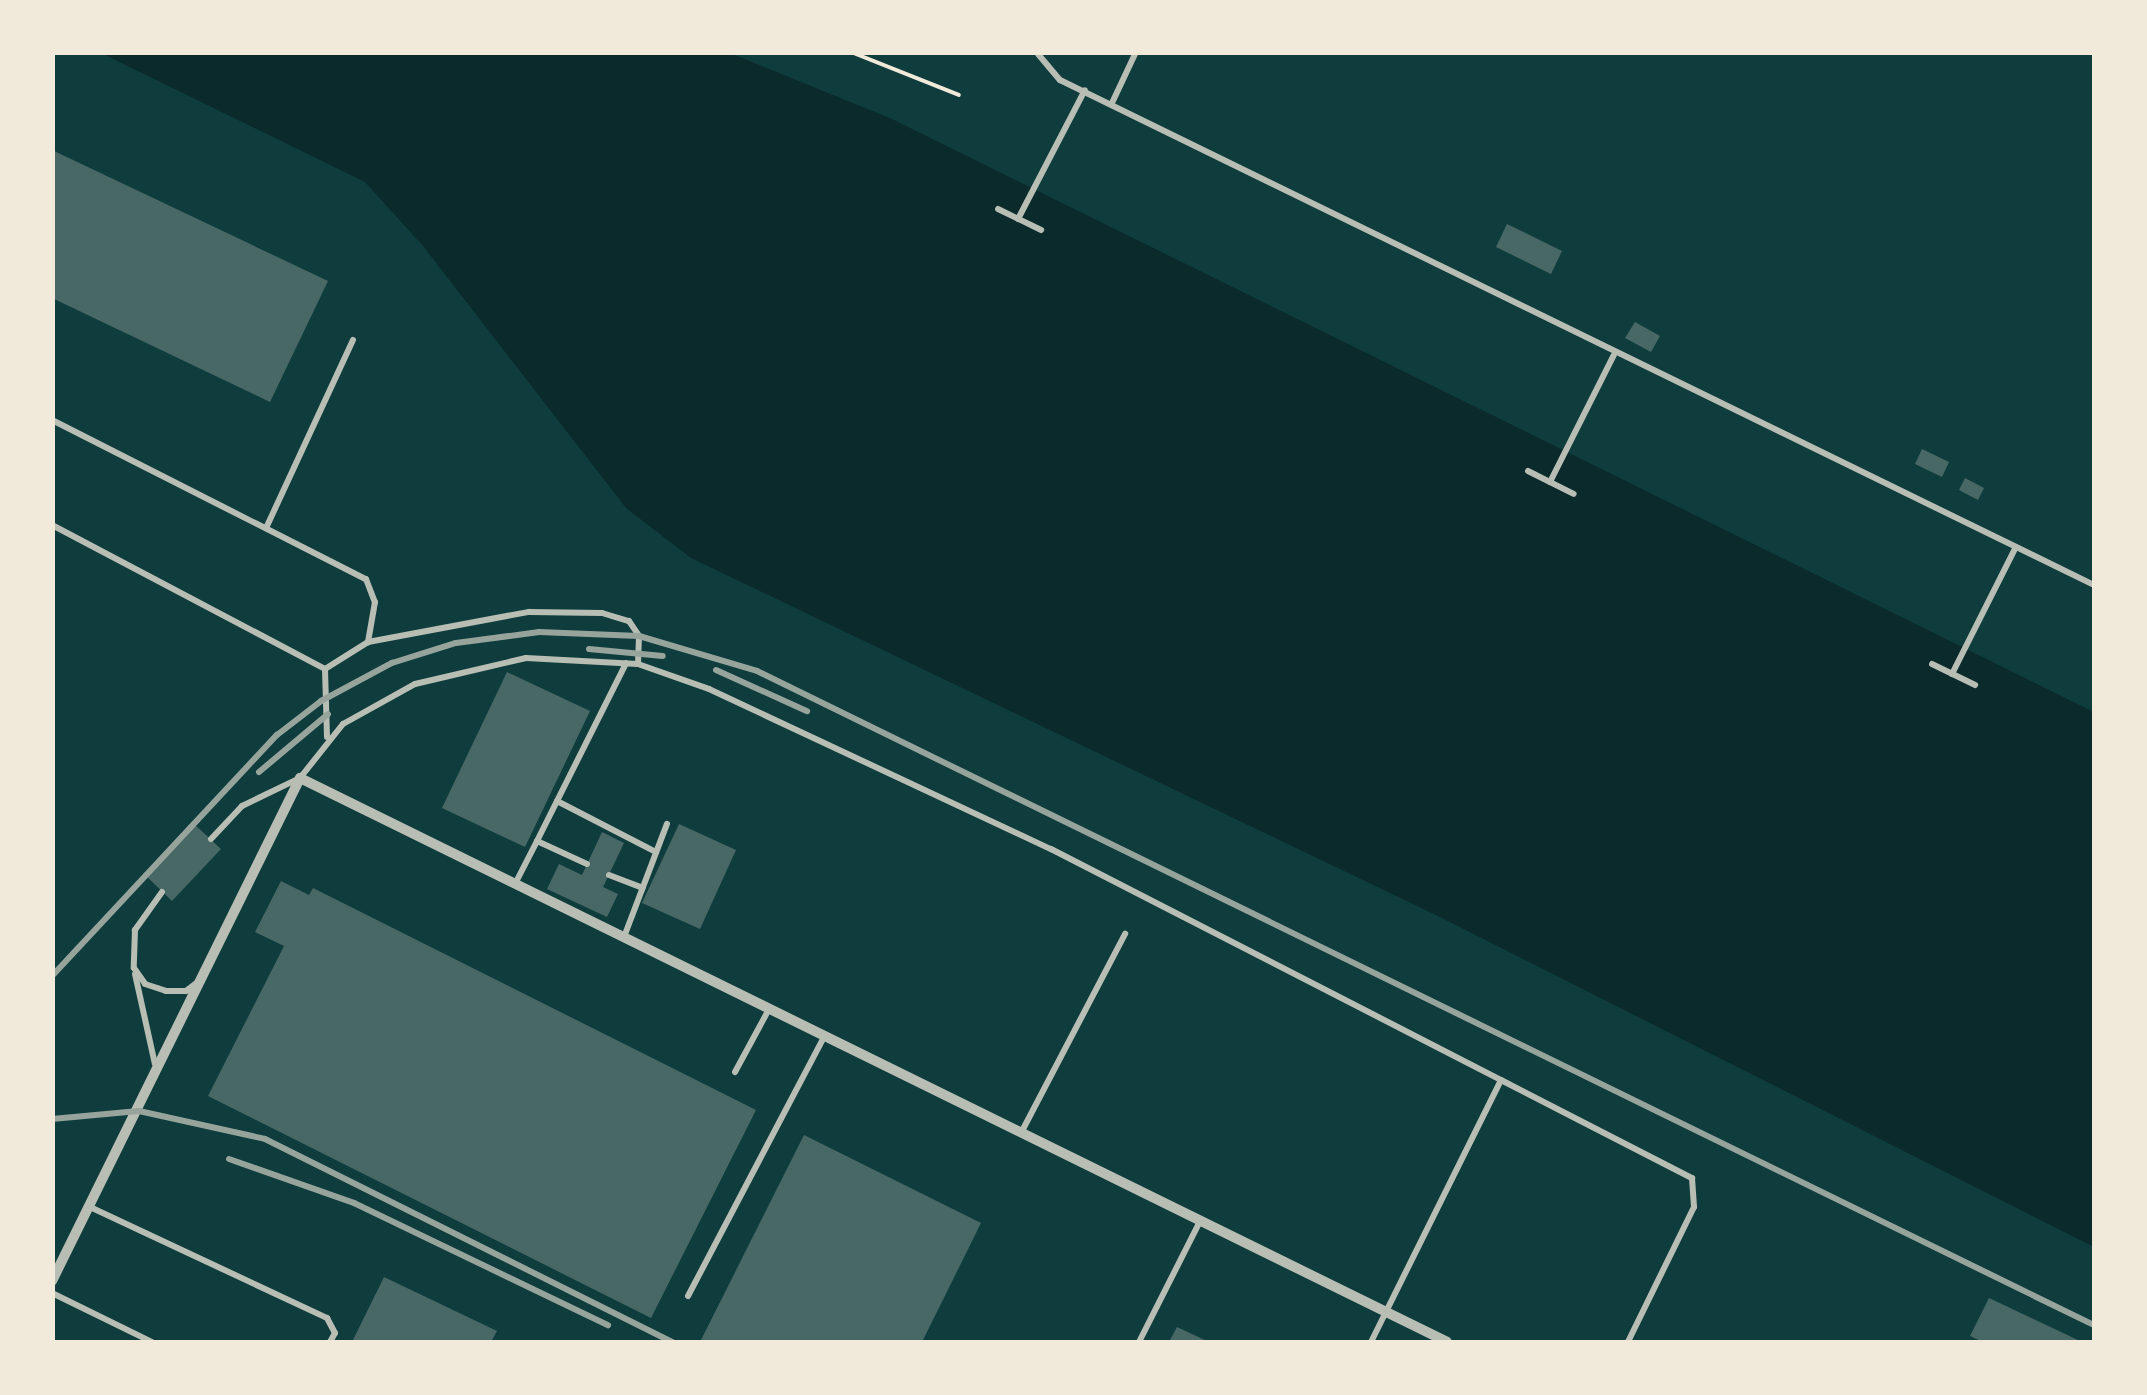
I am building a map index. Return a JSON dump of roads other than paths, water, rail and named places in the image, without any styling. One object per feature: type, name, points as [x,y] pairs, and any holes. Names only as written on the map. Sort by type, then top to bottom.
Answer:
[{"type":"street","points":[[52,1282],[300,778],[1447,1342]]},
{"type":"lane","points":[[1112,102],[1136,52]]},
{"type":"lane","points":[[1038,54],[1056,77],[1614,355],[2094,585]]},
{"type":"lane","points":[[1018,219],[1085,90]]},
{"type":"lane","points":[[998,208],[1040,230]]},
{"type":"lane","points":[[268,526],[353,340]]},
{"type":"lane","points":[[1550,482],[1614,355]]},
{"type":"lane","points":[[52,420],[268,526],[366,579],[375,602],[368,642]]},
{"type":"lane","points":[[1528,471],[1574,494]]},
{"type":"lane","points":[[52,525],[325,669]]},
{"type":"lane","points":[[1952,674],[2016,546]]},
{"type":"lane","points":[[325,669],[368,642],[529,612],[602,614],[629,621],[639,636],[638,664]]},
{"type":"lane","points":[[211,840],[242,806],[300,778],[328,738],[380,698],[490,661],[626,662],[709,688],[1052,849],[1692,1178],[1694,1207],[1628,1342]]},
{"type":"lane","points":[[515,884],[626,662]]},
{"type":"lane","points":[[1932,664],[1975,685]]},
{"type":"lane","points":[[325,669],[321,701],[328,738]]},
{"type":"lane","points":[[557,800],[656,852]]},
{"type":"lane","points":[[624,937],[667,824]]},
{"type":"lane","points":[[537,841],[587,864]]},
{"type":"lane","points":[[609,874],[642,888]]},
{"type":"lane","points":[[153,1080],[156,1056],[134,968],[135,930],[162,892]]},
{"type":"lane","points":[[1022,1132],[1126,934]]},
{"type":"lane","points":[[134,968],[145,984],[166,991],[186,991],[204,978]]},
{"type":"lane","points":[[735,1072],[769,1008]]},
{"type":"lane","points":[[688,1296],[825,1036]]},
{"type":"lane","points":[[1371,1342],[1501,1080]]},
{"type":"lane","points":[[90,1207],[327,1318],[334,1333],[330,1342]]},
{"type":"lane","points":[[1139,1342],[1200,1221]]},
{"type":"lane","points":[[52,1293],[152,1342]]},
{"type":"water","points":[[101,53],[730,53],[892,119],[2094,712],[2094,1247],[1438,916],[691,558],[626,508],[423,246],[365,182]]},
{"type":"railway","points":[[52,976],[277,735],[321,701],[392,663],[456,643],[539,632],[639,636],[757,671],[2094,1325]]},
{"type":"railway","points":[[589,649],[663,656]]},
{"type":"railway","points":[[716,670],[807,711]]},
{"type":"railway","points":[[259,772],[328,714]]},
{"type":"railway","points":[[52,1119],[139,1111],[265,1139],[673,1342]]},
{"type":"railway","points":[[229,1159],[354,1203],[608,1325]]}]
